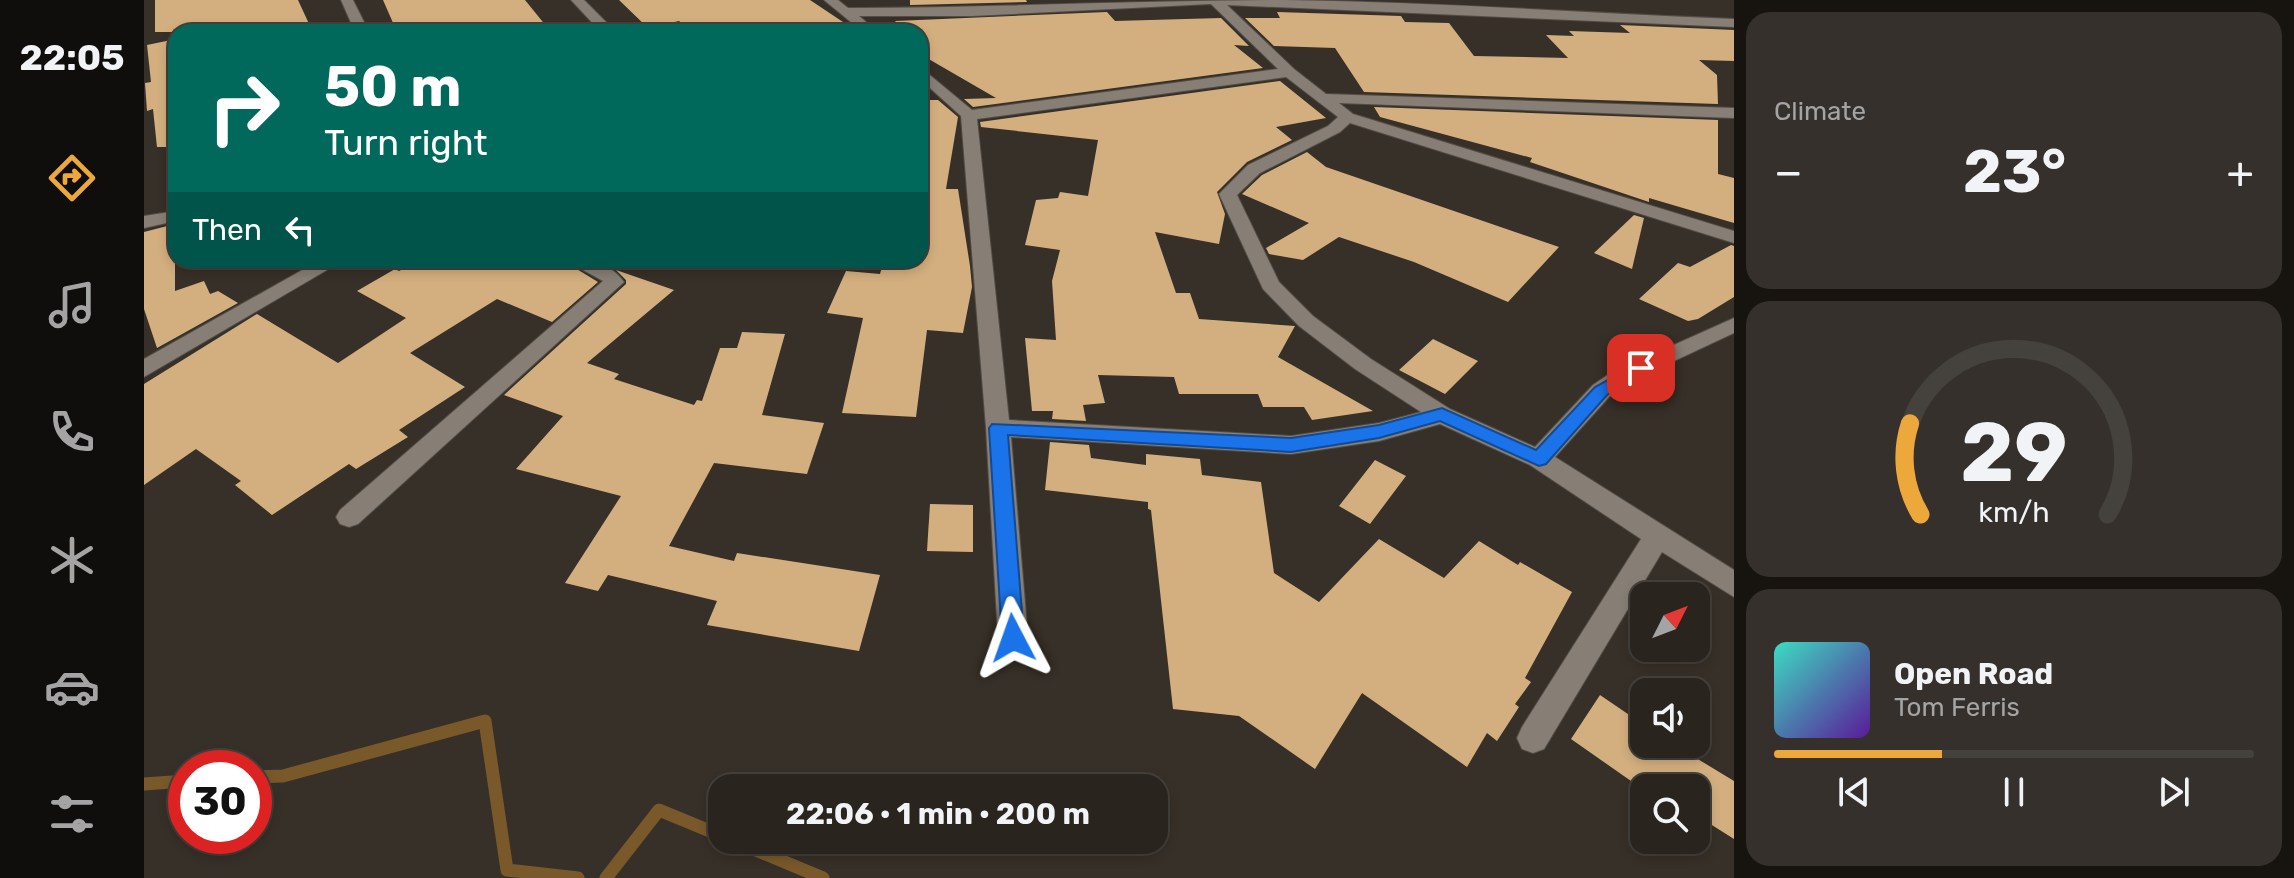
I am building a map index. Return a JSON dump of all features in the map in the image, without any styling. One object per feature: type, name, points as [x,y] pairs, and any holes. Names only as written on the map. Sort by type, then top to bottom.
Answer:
[{"type":"street","points":[[347,0],[358,24]]},
{"type":"street","points":[[577,0],[601,24]]},
{"type":"street","points":[[830,0],[861,24]]},
{"type":"street","points":[[847,12],[972,12],[1196,0],[1734,23]]},
{"type":"street","points":[[1215,1],[1289,72],[1347,117],[1734,237]]},
{"type":"street","points":[[969,115],[1289,72]]},
{"type":"street","points":[[928,77],[969,115],[998,428],[1013,638]]},
{"type":"street","points":[[928,90],[940,87]]},
{"type":"street","points":[[1321,98],[1734,113]]},
{"type":"street","points":[[1347,117],[1334,129],[1254,169],[1228,194],[1270,285],[1306,321],[1340,347],[1442,415],[1539,459],[1734,585]]},
{"type":"street","points":[[144,222],[168,218]]},
{"type":"street","points":[[144,369],[320,268]]},
{"type":"street","points":[[349,517],[614,282],[592,268]]},
{"type":"street","points":[[1539,459],[1601,391],[1617,379],[1734,325]]},
{"type":"street","points":[[998,428],[1291,445],[1379,432],[1442,415]]},
{"type":"street","points":[[1533,738],[1658,535]]},
{"type":"building","points":[[155,0],[298,0],[309,24],[168,24],[168,32],[155,32]]},
{"type":"building","points":[[383,0],[525,0],[544,24],[394,24]]},
{"type":"building","points":[[619,0],[810,0],[846,24],[683,24],[679,21],[644,24]]},
{"type":"building","points":[[910,0],[1026,0],[1027,2],[910,5]]},
{"type":"building","points":[[1107,12],[1115,21],[1221,18],[1249,46],[1234,45],[1263,68],[973,107],[964,99],[996,98],[928,59],[928,24],[898,24],[895,21]]},
{"type":"building","points":[[1277,12],[1401,16],[1405,22],[1449,23],[1474,56],[1568,58],[1546,35],[1574,36],[1569,31],[1630,33],[1620,25],[1734,30],[1734,61],[1699,60],[1717,75],[1718,104],[1364,92],[1335,48],[1274,46],[1245,18],[1280,18]]},
{"type":"building","points":[[168,41],[168,147],[157,147],[153,109],[147,111],[145,83],[151,82],[147,45]]},
{"type":"building","points":[[1280,81],[1326,118],[1276,127],[1292,140],[1247,162],[1217,192],[1225,214],[1219,244],[1155,232],[1176,293],[1190,293],[1199,319],[1295,326],[1278,357],[1373,411],[1312,420],[1304,407],[1263,407],[1258,394],[1179,394],[1174,377],[1098,375],[1105,403],[1083,405],[1086,421],[1052,419],[1053,411],[1032,411],[1025,338],[1056,340],[1052,281],[1060,250],[1025,245],[1036,200],[1058,198],[1060,192],[1088,196],[1098,140],[981,127],[980,122]]},
{"type":"building","points":[[928,100],[938,100],[958,117],[946,189],[958,189],[970,266],[972,287],[963,333],[927,330],[916,417],[842,413],[863,318],[827,313],[846,271],[880,274],[882,268],[928,268]]},
{"type":"building","points":[[1374,107],[1718,120],[1718,174],[1734,178],[1734,223],[1649,198],[1649,202],[1530,162],[1532,158],[1380,117]]},
{"type":"building","points":[[1307,152],[1326,167],[1559,247],[1508,302],[1414,262],[1339,237],[1303,260],[1269,254],[1266,248],[1309,223],[1242,194],[1262,175]]},
{"type":"building","points":[[1634,215],[1644,218],[1632,269],[1594,253]]},
{"type":"building","points":[[168,226],[168,268],[175,268],[175,291],[204,281],[210,294],[218,291],[238,303],[157,348],[144,309],[144,232]]},
{"type":"building","points":[[1734,246],[1734,297],[1698,319],[1688,321],[1639,299],[1678,263],[1690,267]]},
{"type":"building","points":[[575,268],[598,282],[552,322],[497,299],[410,353],[465,387],[399,430],[408,437],[356,469],[349,464],[272,515],[235,485],[241,481],[196,449],[144,485],[144,384],[257,314],[338,363],[406,318],[357,291],[395,269]]},
{"type":"building","points":[[616,270],[674,290],[587,363],[619,374],[614,379],[694,405],[697,400],[702,401],[720,348],[737,348],[742,332],[785,334],[762,415],[824,423],[807,474],[714,463],[669,546],[734,561],[737,553],[880,575],[859,651],[707,625],[717,601],[608,575],[598,591],[565,583],[621,496],[516,469],[563,416],[504,395],[626,284]]},
{"type":"building","points":[[1433,339],[1478,361],[1445,394],[1399,370]]},
{"type":"building","points":[[1050,442],[1089,445],[1091,458],[1146,465],[1146,454],[1200,459],[1202,475],[1261,482],[1274,573],[1319,602],[1379,539],[1444,578],[1479,541],[1572,592],[1525,678],[1531,682],[1515,704],[1519,707],[1497,741],[1487,733],[1467,767],[1362,693],[1315,769],[1239,716],[1173,709],[1148,502],[1045,490]]},
{"type":"building","points":[[1375,460],[1406,476],[1370,524],[1339,506]]},
{"type":"building","points":[[930,504],[973,505],[973,552],[927,551]]},
{"type":"building","points":[[1600,695],[1630,715],[1630,758],[1696,758],[1734,781],[1734,839],[1710,824],[1710,774],[1630,774],[1630,780],[1571,739]]},
{"type":"waterway","points":[[272,776],[283,776],[485,721],[507,870],[578,878]]},
{"type":"waterway","points":[[144,784],[168,782]]},
{"type":"waterway","points":[[606,878],[659,810],[708,830]]},
{"type":"waterway","points":[[766,854],[823,878]]},
{"type":"route","points":[[1013,638],[998,428],[1291,445],[1379,432],[1442,415],[1539,459],[1601,391],[1617,379],[1641,368]]}]
